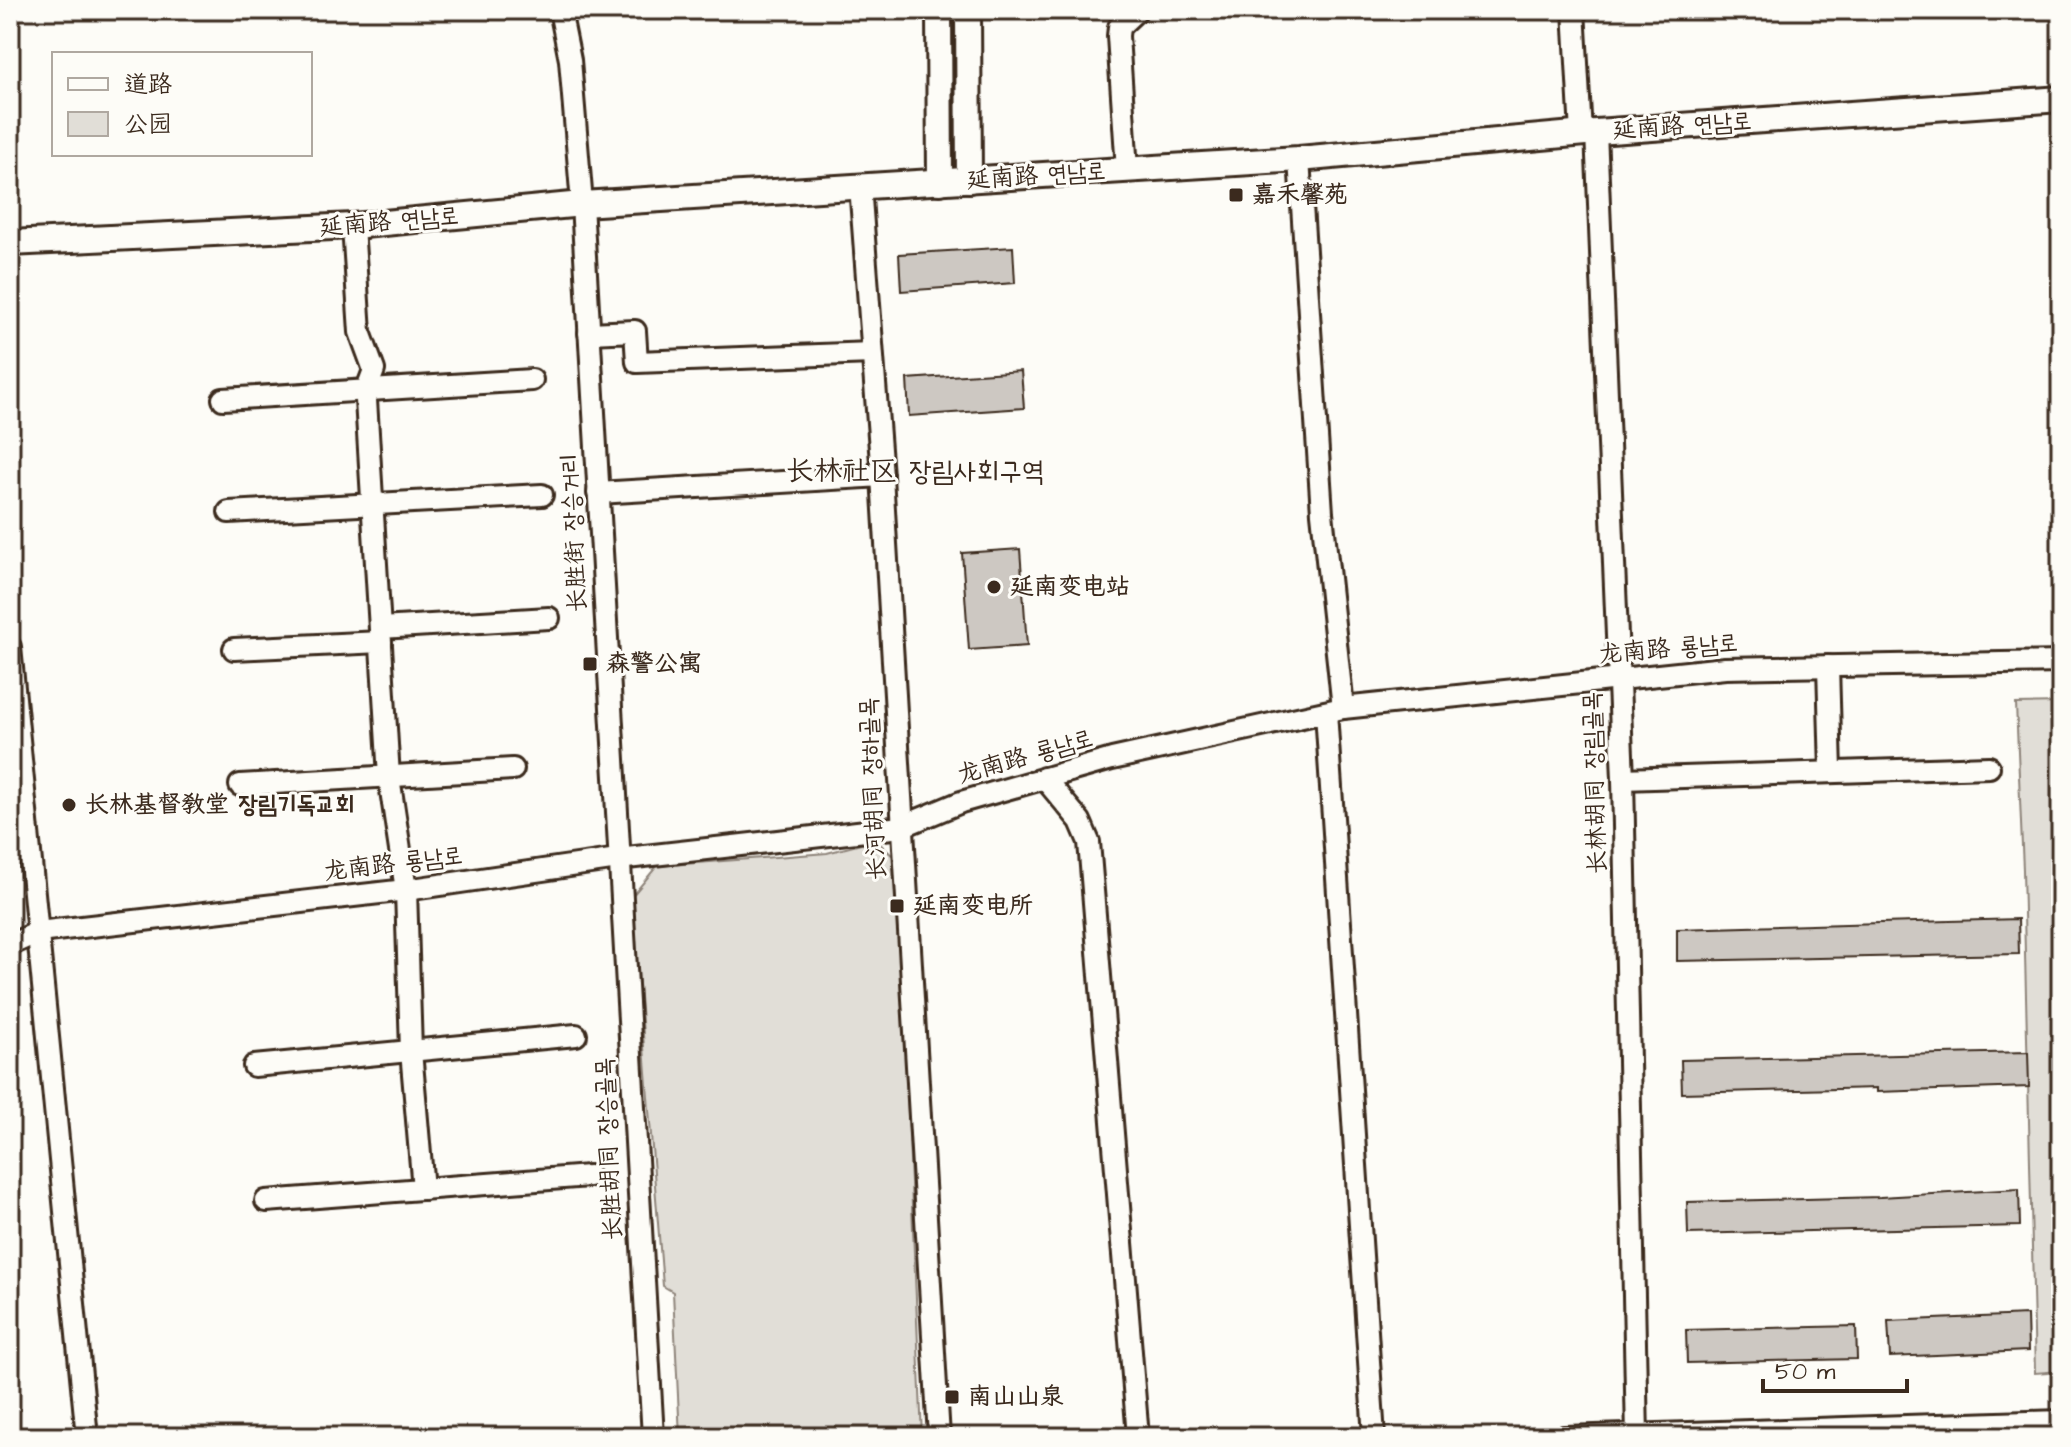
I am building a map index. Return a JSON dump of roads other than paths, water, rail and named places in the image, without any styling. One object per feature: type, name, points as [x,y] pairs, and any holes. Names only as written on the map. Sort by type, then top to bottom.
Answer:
[{"type":"main road","points":[[939,10],[940,182]]},
{"type":"main road","points":[[968,10],[969,180]]},
{"type":"main road","name":"延南路 연남로","points":[[10,243],[353,226],[582,204],[1299,159],[1588,133],[2061,99]]},
{"type":"street","name":"长胜街 장승거리","points":[[560,10],[570,60],[582,204],[618,859]]},
{"type":"street","points":[[1127,170],[1118,36],[1119,27],[1137,10]]},
{"type":"street","name":"长林胡同 장림골목","points":[[1574,10],[1588,133],[1623,779],[1637,1435]]},
{"type":"street","points":[[1299,159],[1334,710],[1374,1437]]},
{"type":"street","name":"长河胡同 장하골목","points":[[860,185],[882,476],[939,1437]]},
{"type":"street","points":[[353,226],[360,332],[374,370],[367,390],[389,777],[406,890],[411,1051],[423,1189]]},
{"type":"street","points":[[589,333],[635,331],[637,362],[872,353]]},
{"type":"street","points":[[223,399],[532,380]]},
{"type":"street","points":[[598,493],[882,476]]},
{"type":"street","points":[[229,512],[542,495]]},
{"type":"street","points":[[234,649],[549,618]]},
{"type":"street","points":[[10,647],[87,1437]]},
{"type":"street","name":"龙南路 룡남로","points":[[10,945],[38,932],[406,890],[618,859],[901,827],[961,802],[1112,759],[1334,710],[1725,668],[2061,662]]},
{"type":"street","points":[[1828,666],[1831,772]]},
{"type":"street","points":[[1623,779],[1989,767]]},
{"type":"street","points":[[240,785],[513,769]]},
{"type":"street","points":[[1044,778],[1080,821],[1089,842],[1138,1437]]},
{"type":"street","name":"长胜胡同 장승골목","points":[[618,859],[653,1437]]},
{"type":"street","points":[[254,1066],[576,1035]]},
{"type":"street","points":[[266,1201],[589,1176]]},
{"type":"street","points":[[1564,1437],[2029,1430],[2061,1421]]},
{"type":"place","name":"嘉禾馨苑","points":[[1236,195]]},
{"type":"place","name":"延南变电站","points":[[994,587]]},
{"type":"place","name":"森警公寓","points":[[590,664]]},
{"type":"place","name":"长林基督教堂 장림기독교회","points":[[69,805]]},
{"type":"place","name":"延南变电所","points":[[897,906]]},
{"type":"place","name":"南山山泉","points":[[952,1397]]},
{"type":"district","name":"长林社区 장림사회구역","points":[[915,471]]}]
